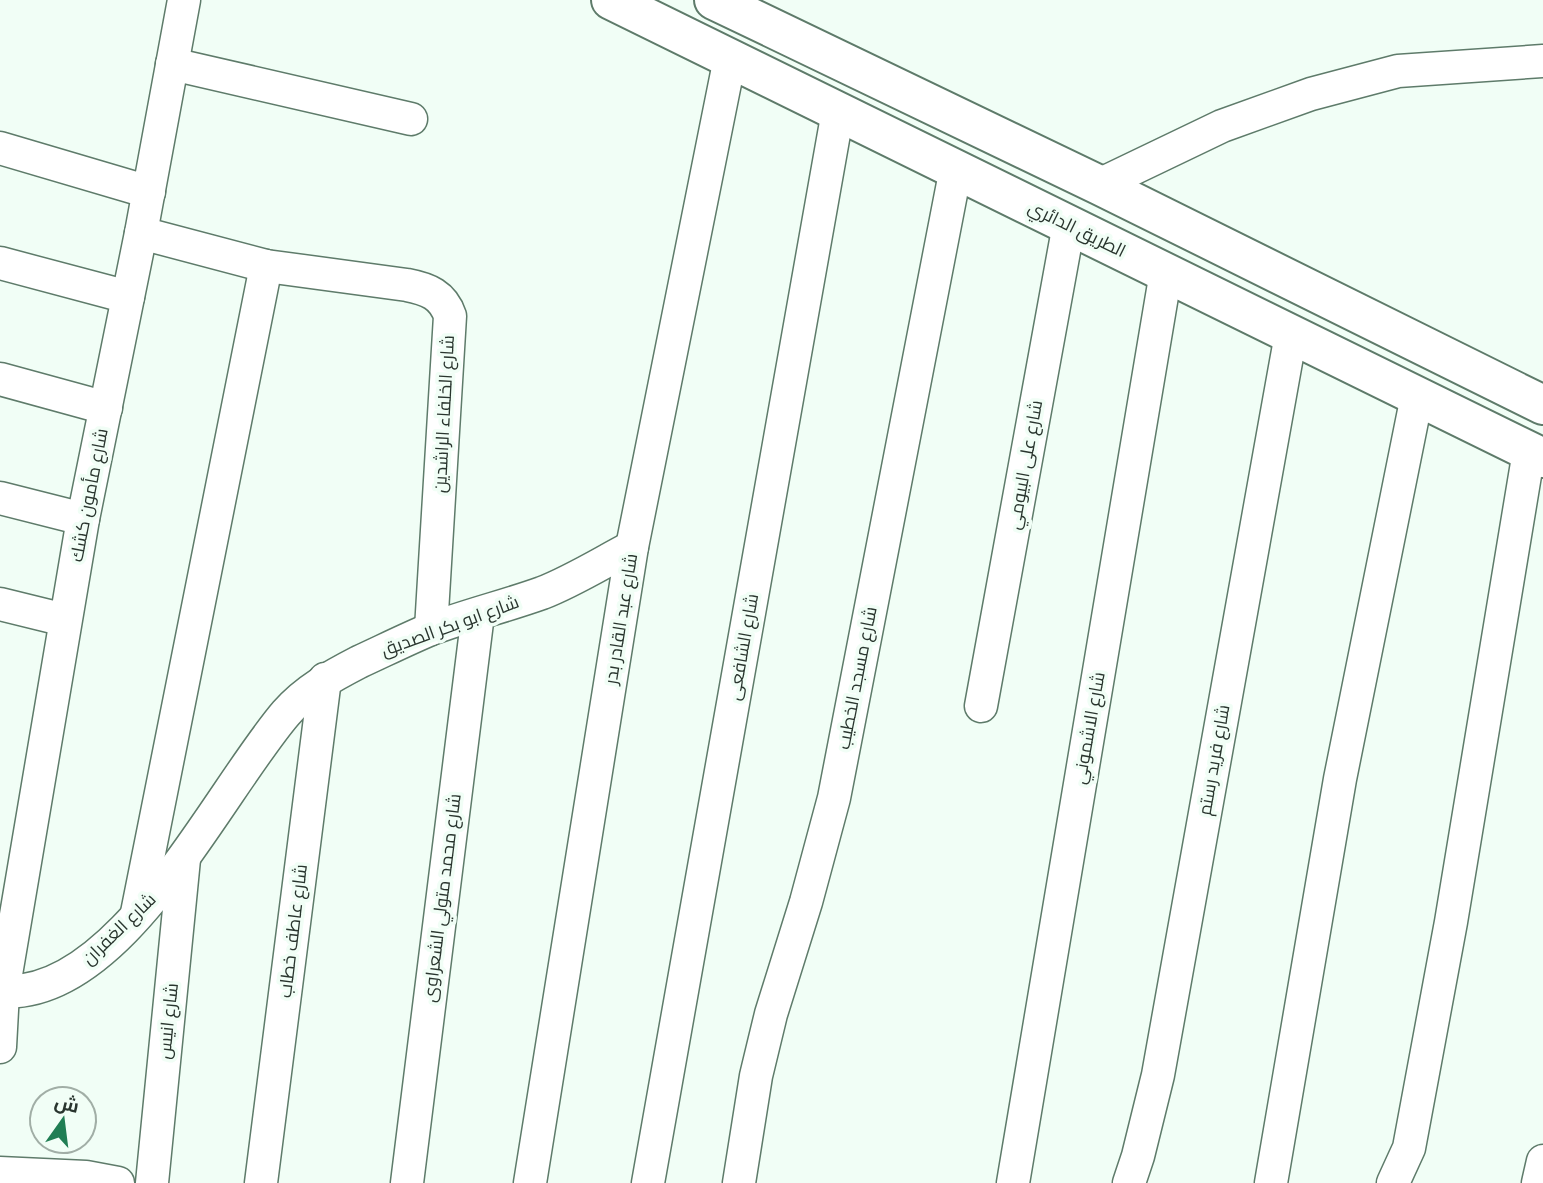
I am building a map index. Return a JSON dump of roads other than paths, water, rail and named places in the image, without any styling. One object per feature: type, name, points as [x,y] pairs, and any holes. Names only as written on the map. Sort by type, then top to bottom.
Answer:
[{"type":"highway","name":"الطريق الدائري","points":[[611,0],[1536,455]]},
{"type":"highway","points":[[714,0],[1099,185],[1543,405]]},
{"type":"highway","points":[[905,144],[926,102]]},
{"type":"street","name":"شارع مأمون كشك","points":[[0,1048],[2,992],[65,620],[184,0]]},
{"type":"street","name":"شارع عبد القادر بدر","points":[[530,1183],[632,547],[730,58]]},
{"type":"street","points":[[1099,185],[1222,126],[1311,94],[1398,71],[1543,61]]},
{"type":"street","points":[[172,64],[411,119]]},
{"type":"street","name":"شارع الشافعى","points":[[648,1183],[838,111]]},
{"type":"street","points":[[0,148],[149,192]]},
{"type":"street","name":"شارع مسجد الخطيب","points":[[739,1183],[753,1089],[768,1026],[810,889],[834,798],[956,168]]},
{"type":"street","name":"شارع على البيومي","points":[[981,705],[1069,224]]},
{"type":"street","name":"شارع الخلفاء الراشدين","points":[[141,233],[266,266],[423,288],[440,297],[450,317],[431,629]]},
{"type":"street","points":[[0,264],[128,297]]},
{"type":"street","points":[[136,918],[266,266]]},
{"type":"street","name":"شارع الاشموني","points":[[1013,1183],[1166,272]]},
{"type":"street","name":"شارع فريد رستم","points":[[1129,1183],[1158,1076],[1291,334]]},
{"type":"street","points":[[0,379],[106,408]]},
{"type":"street","points":[[1271,1183],[1340,779],[1417,396]]},
{"type":"street","points":[[1394,1183],[1409,1148],[1536,455]]},
{"type":"street","points":[[0,498],[83,519]]},
{"type":"street","name":"شارع ابو بكر الصديق","points":[[184,859],[254,753],[288,711],[325,679],[431,629],[545,592],[632,547]]},
{"type":"street","points":[[0,604],[65,620]]},
{"type":"street","name":"شارع محمد متولي الشعراوى","points":[[407,1183],[478,614]]},
{"type":"street","name":"شارع عاطف خطاب","points":[[261,1183],[325,679]]},
{"type":"street","name":"شارع الغفران","points":[[2,992],[26,991],[48,985],[86,963],[136,918],[184,859]]},
{"type":"street","name":"شارع انيس","points":[[152,1183],[184,859]]},
{"type":"street","points":[[1538,1183],[1543,1161]]},
{"type":"street","points":[[0,1173],[118,1183]]}]
